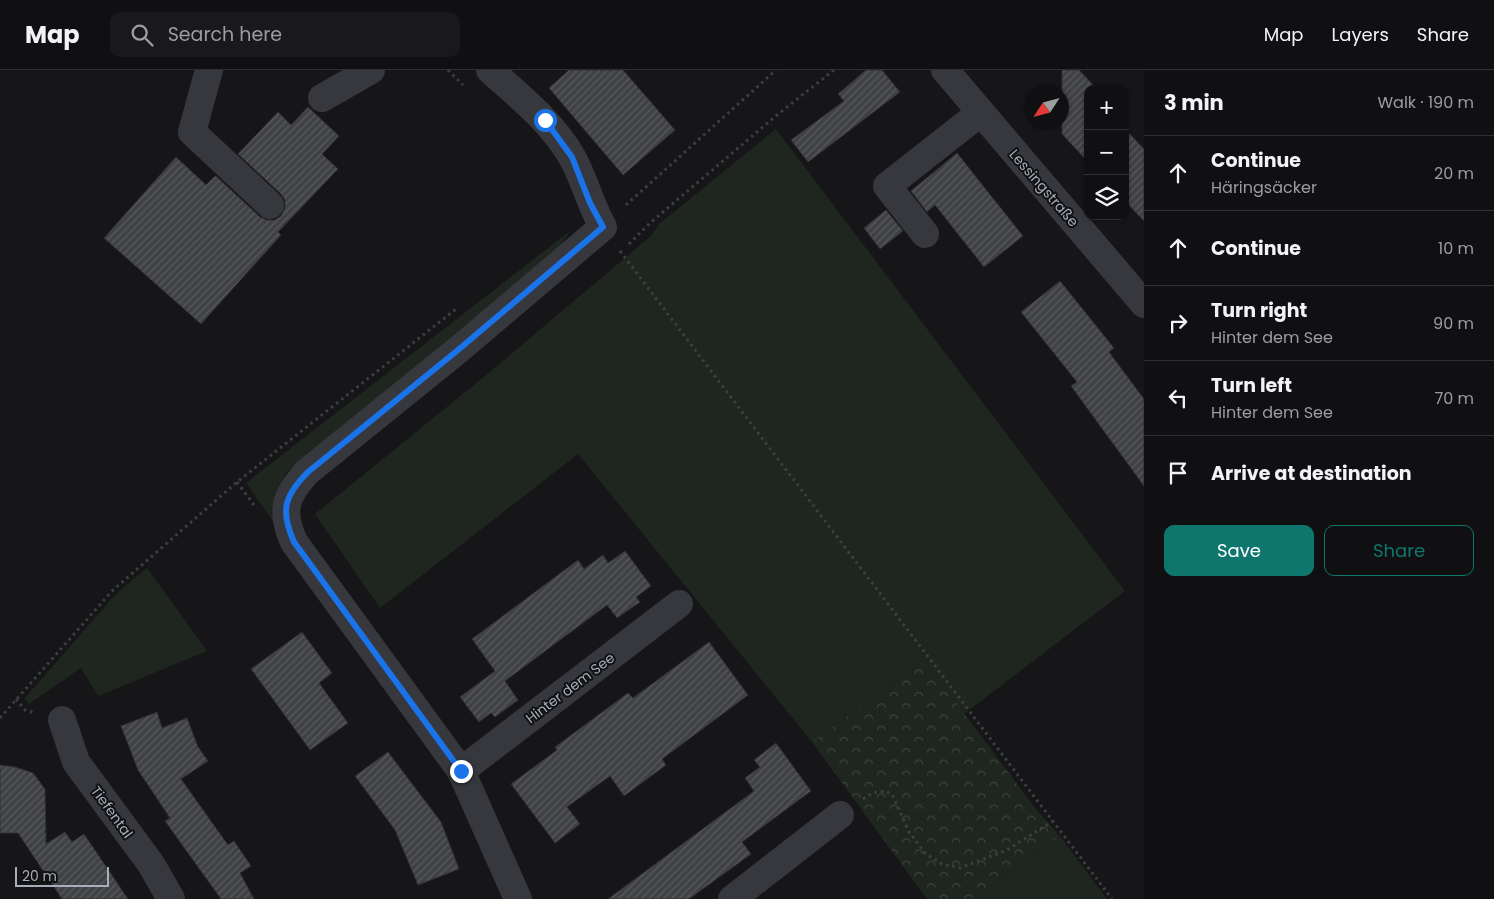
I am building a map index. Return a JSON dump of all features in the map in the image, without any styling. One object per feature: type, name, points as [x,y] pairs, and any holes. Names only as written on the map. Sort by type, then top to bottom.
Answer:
[{"type":"street","points":[[209,70],[192,132],[270,206]]},
{"type":"street","points":[[322,98],[371,70]]},
{"type":"street","points":[[490,70],[545,120],[572,157],[590,203],[603,227],[458,350],[308,472],[293,487],[287,499],[288,528],[294,542],[461,771],[518,899]]},
{"type":"street","name":"Lessingstraße","points":[[945,70],[1144,304]]},
{"type":"street","points":[[925,234],[887,186],[980,113]]},
{"type":"street","name":"Hinter dem See","points":[[461,771],[679,604]]},
{"type":"street","name":"Tiefental","points":[[62,720],[76,762],[151,864],[171,899]]},
{"type":"street","points":[[732,899],[840,815]]},
{"type":"path","points":[[776,70],[603,227],[1112,899]]},
{"type":"path","points":[[840,815],[863,798],[874,792],[884,790],[892,794],[909,832],[925,853],[942,864],[960,868],[1006,850],[1053,821]]},
{"type":"green space","points":[[776,129],[1125,591],[964,714],[924,660],[812,742],[578,454],[380,608],[315,514],[485,376],[651,236],[659,224]]},
{"type":"green space","points":[[571,230],[558,250],[287,472],[277,496],[273,521],[246,483]]},
{"type":"green space","points":[[147,568],[207,651],[98,696],[81,668],[29,704],[24,699],[116,594]]},
{"type":"green space","points":[[924,660],[1036,809],[1060,836],[971,899],[927,899],[812,742]]},
{"type":"green space","points":[[1060,836],[1107,899],[971,899]]},
{"type":"building","points":[[569,70],[623,70],[675,130],[623,175],[549,88]]},
{"type":"building","points":[[866,70],[882,70],[900,92],[808,162],[791,140],[844,101],[838,94]]},
{"type":"building","points":[[1062,70],[1079,70],[1093,85],[1084,85],[1084,158],[1062,134],[1062,130],[1069,130],[1069,85],[1062,85]]},
{"type":"building","points":[[308,107],[339,136],[322,154],[338,169],[278,232],[281,235],[201,324],[104,238],[176,157],[206,185],[215,176],[217,177],[260,217],[267,220],[275,220],[281,216],[285,208],[285,200],[238,154],[278,112],[291,125]]},
{"type":"building","points":[[1129,133],[1144,149],[1144,221],[1129,205]]},
{"type":"building","points":[[957,153],[1023,236],[984,267],[935,205],[927,212],[911,191]]},
{"type":"building","points":[[886,210],[903,231],[880,249],[864,228]]},
{"type":"building","points":[[1060,281],[1114,348],[1109,352],[1144,399],[1144,486],[1071,386],[1077,382],[1021,312]]},
{"type":"building","points":[[625,551],[651,586],[636,597],[640,602],[617,618],[607,605],[505,681],[518,700],[495,717],[491,713],[479,722],[460,697],[495,671],[472,639],[578,560],[584,569],[603,555],[608,563]]},
{"type":"building","points":[[302,632],[332,673],[319,683],[348,723],[310,750],[251,669]]},
{"type":"building","points":[[709,642],[748,695],[662,759],[666,765],[624,796],[610,776],[567,807],[580,824],[555,843],[511,784],[557,750],[555,747],[628,693],[633,698]]},
{"type":"building","points":[[157,712],[162,728],[187,718],[198,747],[208,761],[181,779],[228,845],[234,841],[251,866],[240,873],[254,899],[221,899],[165,821],[170,818],[138,770],[121,726]]},
{"type":"building","points":[[776,743],[811,791],[742,842],[751,854],[689,899],[608,899],[754,791],[745,778],[760,767],[754,760]]},
{"type":"building","points":[[388,752],[441,822],[459,869],[418,885],[395,830],[355,776]]},
{"type":"building","points":[[0,765],[15,767],[33,773],[45,789],[46,844],[65,832],[72,842],[84,834],[128,899],[62,899],[18,833],[0,833]]},
{"type":"route","points":[[461,771],[294,542],[288,528],[286,515],[287,499],[293,487],[308,472],[458,350],[603,227],[590,203],[572,157],[545,120]]}]
